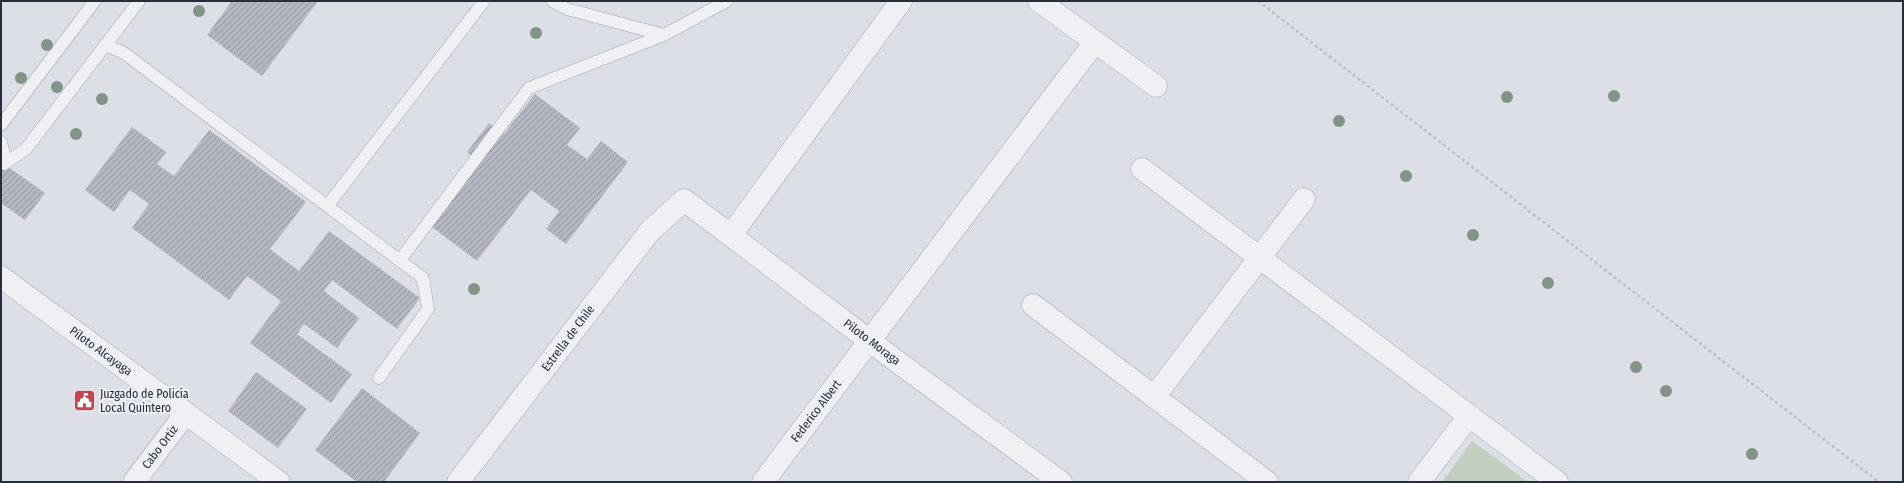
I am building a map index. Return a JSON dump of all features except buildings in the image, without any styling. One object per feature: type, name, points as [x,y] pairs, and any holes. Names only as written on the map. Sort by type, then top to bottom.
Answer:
[{"type":"street","points":[[731,235],[901,1]]},
{"type":"street","points":[[1039,1],[1156,86]]},
{"type":"street","name":"Federico Albert","points":[[763,482],[1095,42]]},
{"type":"street","points":[[1142,169],[1557,482]]},
{"type":"street","points":[[1154,397],[1304,199]]},
{"type":"street","name":"Piloto Moraga","points":[[684,200],[1061,482]]},
{"type":"street","name":"Estrella de Chile","points":[[458,482],[650,230],[684,200]]},
{"type":"street","name":"Piloto Alcayaga","points":[[1,277],[279,482]]},
{"type":"street","points":[[1033,305],[1267,482]]},
{"type":"street","name":"Cabo Ortiz","points":[[134,482],[186,413]]},
{"type":"street","points":[[1419,482],[1469,416]]},
{"type":"lane","points":[[1,125],[95,1]]},
{"type":"lane","points":[[1,142],[5,163],[26,149],[139,1]]},
{"type":"lane","points":[[328,205],[484,1]]},
{"type":"lane","points":[[552,1],[567,9],[664,35]]},
{"type":"lane","points":[[400,260],[529,88],[664,35],[728,1]]},
{"type":"lane","points":[[106,45],[124,53],[328,205],[423,278],[428,309],[379,378]]},
{"type":"path","points":[[1258,1],[1880,482]]},
{"type":"green space","points":[[1472,441],[1528,482],[1442,482]]},
{"type":"place","name":"Juzgado de Policía Local Quintero","points":[[85,401]]}]
